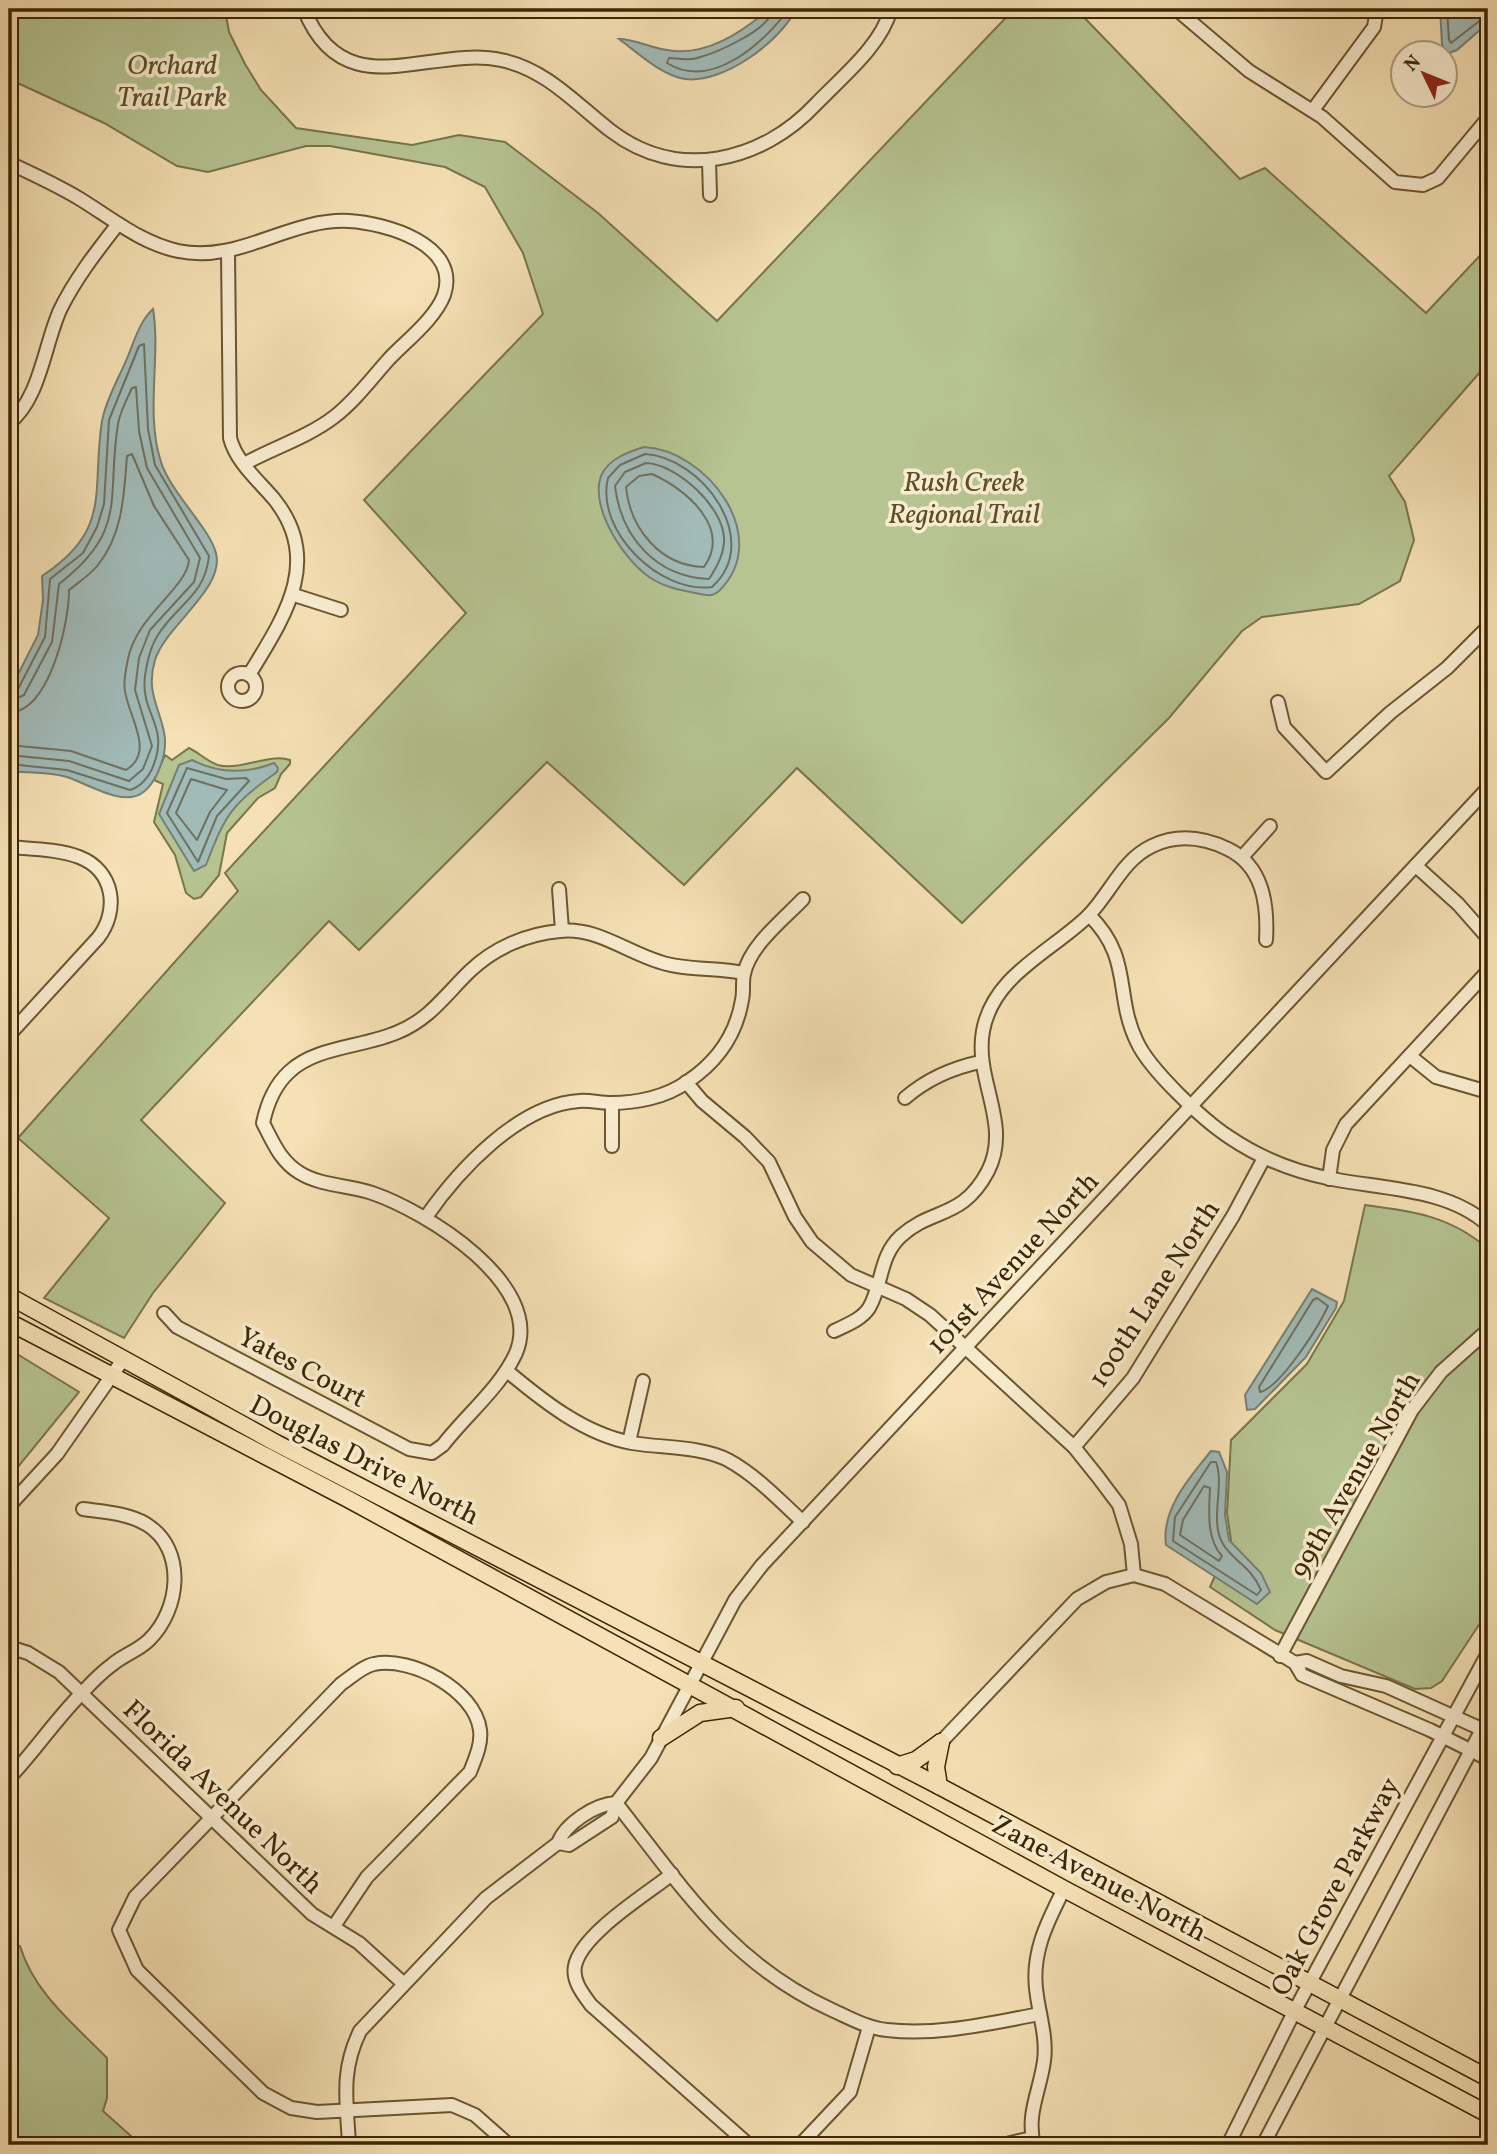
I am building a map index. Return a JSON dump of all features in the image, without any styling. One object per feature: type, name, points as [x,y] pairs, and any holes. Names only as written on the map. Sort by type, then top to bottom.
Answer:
[{"type":"main road","name":"Douglas Drive North","points":[[9,1296],[121,1361],[699,1664]]},
{"type":"main road","name":"Douglas Drive North","points":[[9,1322],[348,1499],[689,1682]]},
{"type":"main road","name":"Zane Avenue North","points":[[699,1664],[939,1786],[1488,2078]]},
{"type":"main road","name":"Zane Avenue North","points":[[689,1682],[1064,1889],[1488,2114]]},
{"type":"main road","points":[[661,1738],[700,1713],[736,1708]]},
{"type":"main road","points":[[897,1766],[916,1760],[941,1742]]},
{"type":"main road","points":[[939,1786],[936,1767],[941,1742]]},
{"type":"street","points":[[304,9],[319,35],[356,62],[387,68],[466,57],[513,63],[550,81],[611,131],[633,145],[666,157],[709,161],[748,152],[790,130],[876,38],[891,9]]},
{"type":"street","points":[[1176,9],[1249,71],[1313,110],[1370,163],[1395,182],[1408,186],[1431,182],[1488,118]]},
{"type":"street","points":[[1313,110],[1349,57],[1374,27],[1377,9]]},
{"type":"street","points":[[709,161],[710,195]]},
{"type":"street","points":[[9,163],[57,186],[148,241],[178,251],[228,252],[318,224],[351,221],[371,225],[429,246],[439,259],[445,275],[444,294],[434,311],[343,410],[326,423],[244,464]]},
{"type":"street","points":[[9,422],[31,396],[43,352],[61,308],[118,224]]},
{"type":"street","points":[[228,252],[231,319],[229,429],[232,447],[275,501],[290,525],[297,549],[294,596],[249,675]]},
{"type":"street","points":[[294,596],[341,610]]},
{"type":"street","points":[[1278,702],[1284,727],[1326,772],[1374,736],[1488,627]]},
{"type":"street","name":"101st Avenue North","points":[[349,2145],[348,2055],[359,2031],[486,1898],[558,1843],[569,1845],[612,1817],[616,1802],[637,1779],[735,1600],[762,1565],[1488,788]]},
{"type":"street","points":[[1243,856],[1270,826]]},
{"type":"street","points":[[1162,828],[1166,841]]},
{"type":"street","points":[[834,1331],[857,1320],[869,1308],[887,1252],[902,1235],[958,1207],[974,1193],[989,1169],[996,1143],[995,1117],[980,1062],[983,1029],[995,998],[1015,973],[1088,915],[1144,850],[1181,837],[1212,841],[1243,856],[1258,879],[1267,910],[1266,940]]},
{"type":"street","points":[[9,847],[81,858],[103,875],[113,905],[109,921],[98,938],[9,1035]]},
{"type":"street","points":[[1416,866],[1458,904],[1488,938]]},
{"type":"street","points":[[559,889],[562,930]]},
{"type":"street","points":[[425,1217],[450,1181],[512,1128],[547,1110],[578,1101],[612,1103],[662,1095],[686,1082],[726,1046],[738,1022],[744,973],[759,947],[803,899]]},
{"type":"street","points":[[1088,915],[1102,928],[1119,962],[1136,1040],[1151,1066],[1226,1135],[1264,1158],[1329,1179],[1452,1202],[1488,1224]]},
{"type":"street","points":[[744,973],[716,967],[660,962],[592,934],[562,930],[524,938],[490,954],[468,973],[442,1003],[400,1032],[308,1060],[290,1071],[266,1108],[262,1123],[279,1156],[302,1174],[370,1192],[425,1217],[502,1280],[512,1296],[520,1333],[517,1350],[507,1371],[541,1399],[593,1430],[629,1442],[726,1459],[762,1483],[803,1522]]},
{"type":"street","points":[[1329,1179],[1340,1132],[1488,971]]},
{"type":"street","points":[[1410,1056],[1436,1077],[1488,1092]]},
{"type":"street","points":[[905,1098],[919,1086],[955,1067],[980,1062]]},
{"type":"street","points":[[686,1082],[702,1101],[745,1137],[769,1162],[795,1217],[812,1242],[851,1275],[906,1298],[966,1346],[1074,1447],[1119,1505],[1131,1544],[1135,1575]]},
{"type":"street","points":[[612,1103],[612,1146]]},
{"type":"street","name":"100th Lane North","points":[[1074,1447],[1133,1378],[1233,1216],[1264,1158]]},
{"type":"street","name":"Yates Court","points":[[164,1313],[177,1327],[409,1449],[426,1454],[443,1445],[507,1371]]},
{"type":"street","name":"99th Avenue North","points":[[1280,1656],[1412,1410],[1441,1372],[1488,1330]]},
{"type":"street","points":[[9,1506],[57,1454],[121,1361]]},
{"type":"street","points":[[629,1442],[643,1381]]},
{"type":"street","points":[[9,1778],[35,1751],[81,1694],[113,1664],[147,1642],[162,1625],[170,1608],[175,1587],[174,1568],[169,1548],[160,1535],[127,1516],[83,1509]]},
{"type":"street","points":[[941,1742],[1077,1599],[1106,1583],[1135,1575],[1165,1584],[1294,1663],[1302,1675],[1488,1759]]},
{"type":"street","name":"Florida Avenue North","points":[[9,1647],[42,1661],[81,1694],[312,1914],[359,1943],[404,1984]]},
{"type":"street","name":"Oak Grove Parkway","points":[[1228,2145],[1295,2010],[1488,1653]]},
{"type":"street","points":[[1294,1663],[1307,1661],[1341,1676],[1385,1686],[1486,1727]]},
{"type":"street","points":[[334,1926],[367,1877],[470,1772],[479,1751],[481,1730],[474,1708],[459,1691],[415,1668],[372,1664],[341,1684],[135,1897],[119,1930],[137,1970],[263,2093],[291,2108],[305,2111],[452,2105],[475,2115],[509,2145]]},
{"type":"street","name":"Oak Grove Parkway","points":[[1263,2145],[1486,1727]]},
{"type":"street","points":[[616,1802],[721,1935],[758,1968],[813,2001],[869,2027],[887,2030],[944,2031],[1040,2014]]},
{"type":"street","points":[[672,1874],[589,1940],[575,1965],[577,1982],[591,2005],[749,2145]]},
{"type":"street","points":[[1002,2145],[1033,2142],[1031,2112],[1044,2061],[1035,1977],[1037,1954],[1045,1927],[1064,1889]]},
{"type":"street","points":[[800,2145],[850,2092],[869,2027]]},
{"type":"green space","name":"Rush Creek Regional Trail","points":[[9,9],[225,9],[229,32],[245,64],[261,90],[296,128],[412,145],[459,135],[505,142],[598,213],[717,321],[1014,9],[1076,9],[1240,179],[1265,168],[1426,313],[1488,247],[1488,363],[1389,476],[1405,502],[1414,540],[1400,581],[1359,604],[1262,617],[1242,631],[1169,718],[962,923],[797,768],[684,885],[547,762],[359,950],[329,921],[141,1120],[225,1203],[153,1293],[124,1338],[44,1298],[109,1218],[18,1138],[238,891],[225,873],[466,613],[364,500],[543,314],[523,253],[485,187],[445,167],[330,146],[306,146],[208,172],[177,166],[104,123],[9,79]]},
{"type":"green space","points":[[189,748],[218,765],[236,766],[282,758],[290,760],[275,788],[258,798],[227,833],[219,875],[201,897],[194,899],[186,893],[175,855],[154,822],[163,784],[154,780],[165,755],[172,760]]},
{"type":"green space","points":[[1365,1205],[1415,1213],[1445,1222],[1488,1249],[1488,1611],[1442,1681],[1431,1688],[1415,1689],[1275,1630],[1210,1587],[1231,1540],[1227,1513],[1231,1440],[1307,1364],[1344,1301]]},
{"type":"green space","points":[[9,1349],[79,1392],[9,1478]]},
{"type":"green space","points":[[9,1944],[20,1946],[26,1963],[45,1993],[107,2058],[107,2098],[103,2111],[141,2145],[9,2145],[9,2026],[13,2029],[9,2002]]},
{"type":"water","points":[[769,9],[796,9],[777,35],[749,58],[733,68],[700,79],[685,79],[667,73],[619,39],[667,50],[695,50],[722,41],[747,27]]},
{"type":"water","points":[[1440,9],[1488,9],[1488,23],[1458,49],[1458,38],[1442,38]]},
{"type":"water","points":[[153,309],[156,443],[166,474],[212,543],[216,553],[216,566],[204,593],[170,634],[155,660],[152,690],[163,726],[164,752],[157,774],[148,788],[134,797],[125,797],[115,796],[60,775],[9,771],[9,692],[38,635],[43,600],[42,576],[65,559],[80,542],[89,525],[97,489],[104,413],[138,331]]},
{"type":"water","points":[[644,447],[667,452],[689,463],[709,479],[725,499],[736,522],[739,545],[734,568],[720,590],[714,594],[679,590],[643,573],[622,549],[605,519],[599,489],[604,470],[625,454]]},
{"type":"water","points":[[192,760],[222,770],[243,771],[274,763],[278,768],[277,772],[249,793],[232,811],[219,833],[206,865],[194,871],[159,814],[179,765]]},
{"type":"water","points":[[1312,1289],[1337,1302],[1336,1308],[1306,1357],[1255,1409],[1247,1410],[1245,1395]]},
{"type":"water","points":[[1211,1451],[1219,1452],[1227,1472],[1225,1515],[1229,1540],[1261,1573],[1270,1592],[1257,1604],[1166,1545],[1168,1519],[1173,1506],[1186,1483]]},
{"type":"waterway","points":[[99,2145],[104,2144]]},
{"type":"park label","name":"Orchard Trail Park","points":[[172,80]]}]
